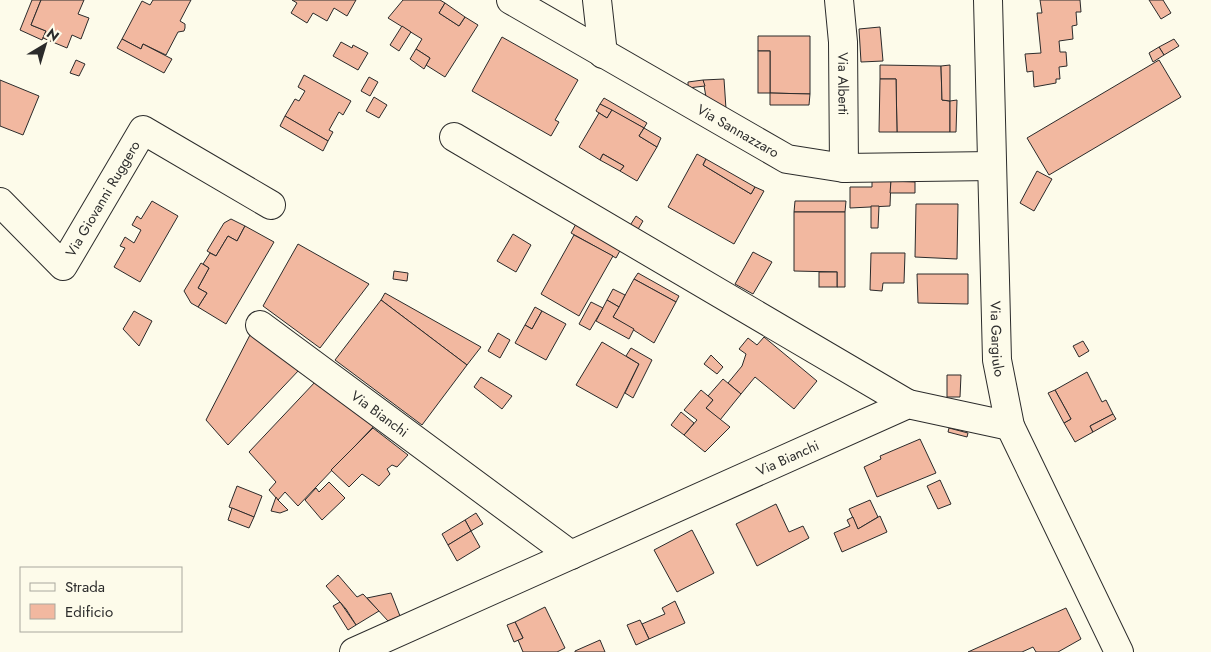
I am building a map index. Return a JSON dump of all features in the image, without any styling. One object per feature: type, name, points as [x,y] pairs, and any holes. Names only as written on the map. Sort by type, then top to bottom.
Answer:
[{"type":"street","name":"Via Sannazzaro","points":[[511,0],[787,159],[844,168],[992,166]]},
{"type":"street","points":[[597,0],[603,54]]},
{"type":"street","name":"Via Alberti","points":[[840,0],[843,42],[844,168]]},
{"type":"street","name":"Via Gargiulo","points":[[988,0],[997,360],[1010,426],[1110,649]]},
{"type":"street","name":"Via Giovanni Ruggero","points":[[0,202],[63,266],[142,130],[271,205]]},
{"type":"street","points":[[454,137],[908,404],[1010,426]]},
{"type":"street","name":"Via Bianchi","points":[[260,325],[571,555]]},
{"type":"street","name":"Via Bianchi","points":[[354,652],[908,404]]},
{"type":"building","points":[[32,0],[41,0],[31,25],[46,31],[42,40],[20,30]]},
{"type":"building","points":[[41,0],[84,0],[78,14],[89,18],[81,39],[72,35],[67,48],[43,38],[46,31],[31,25]]},
{"type":"building","points":[[153,0],[191,0],[180,21],[185,24],[184,31],[178,32],[166,55],[143,44],[141,49],[122,39],[142,1],[150,5]]},
{"type":"building","points":[[292,0],[356,0],[347,16],[334,8],[327,21],[313,13],[307,23],[291,13],[297,3]]},
{"type":"building","points":[[403,0],[440,0],[445,3],[439,13],[459,26],[465,17],[478,25],[445,77],[426,65],[430,58],[416,49],[422,39],[388,18]]},
{"type":"building","points":[[1040,0],[1080,0],[1081,12],[1076,12],[1077,25],[1072,26],[1073,39],[1059,41],[1060,52],[1066,52],[1067,66],[1059,67],[1060,79],[1056,79],[1056,83],[1034,87],[1033,71],[1027,72],[1025,54],[1041,53],[1037,13],[1042,13]]},
{"type":"building","points":[[1149,0],[1163,0],[1171,13],[1161,19]]},
{"type":"building","points":[[445,3],[465,17],[459,26],[439,13]]},
{"type":"building","points":[[402,26],[411,32],[399,51],[390,45]]},
{"type":"building","points":[[880,27],[883,61],[861,62],[859,29]]},
{"type":"building","points":[[758,36],[810,36],[810,94],[770,93],[770,51],[758,51]]},
{"type":"building","points":[[502,37],[578,80],[555,120],[559,122],[551,136],[472,91]]},
{"type":"building","points":[[122,39],[141,49],[143,44],[172,59],[164,73],[117,48]]},
{"type":"building","points":[[1174,39],[1179,46],[1164,55],[1159,47]]},
{"type":"building","points":[[341,42],[352,48],[353,45],[368,53],[358,70],[333,56]]},
{"type":"building","points":[[1159,47],[1164,55],[1153,62],[1149,53]]},
{"type":"building","points":[[416,49],[430,58],[424,69],[410,59]]},
{"type":"building","points":[[758,51],[770,51],[770,93],[758,93]]},
{"type":"building","points":[[76,60],[85,64],[79,76],[70,73]]},
{"type":"building","points":[[1159,60],[1181,97],[1049,175],[1027,138]]},
{"type":"building","points":[[880,65],[941,66],[942,100],[950,101],[950,132],[897,132],[896,79],[880,79]]},
{"type":"building","points":[[950,65],[950,101],[942,100],[941,66]]},
{"type":"building","points":[[304,75],[351,101],[343,115],[339,112],[329,130],[333,132],[328,141],[285,116],[295,99],[299,101],[305,91],[298,87]]},
{"type":"building","points":[[369,77],[378,82],[370,96],[361,91]]},
{"type":"building","points":[[724,79],[726,109],[706,97],[703,80]]},
{"type":"building","points":[[880,79],[896,79],[897,132],[879,132]]},
{"type":"building","points":[[0,80],[39,96],[23,135],[0,126]]},
{"type":"building","points":[[703,80],[705,86],[688,88],[688,82]]},
{"type":"building","points":[[770,93],[810,94],[809,105],[770,105]]},
{"type":"building","points":[[374,97],[387,105],[379,118],[366,111]]},
{"type":"building","points":[[604,98],[647,123],[644,128],[600,104]]},
{"type":"building","points":[[957,100],[956,132],[950,132],[950,101]]},
{"type":"building","points":[[600,104],[612,110],[607,118],[596,111]]},
{"type":"building","points":[[612,110],[644,128],[639,136],[657,147],[637,181],[620,171],[624,166],[603,154],[600,160],[579,147],[599,113],[607,118]]},
{"type":"building","points":[[285,116],[328,141],[323,151],[280,126]]},
{"type":"building","points":[[644,128],[661,138],[657,147],[639,136]]},
{"type":"building","points":[[603,154],[624,166],[620,171],[600,160]]},
{"type":"building","points":[[697,154],[706,159],[703,165],[751,194],[755,187],[764,191],[734,244],[668,207]]},
{"type":"building","points":[[706,159],[755,187],[751,194],[703,165]]},
{"type":"building","points":[[1037,171],[1052,179],[1034,211],[1020,203]]},
{"type":"building","points":[[872,181],[891,181],[890,206],[850,208],[850,187],[872,187]]},
{"type":"building","points":[[891,181],[915,182],[915,193],[890,193]]},
{"type":"building","points":[[152,201],[178,216],[140,282],[114,267],[125,248],[120,246],[125,237],[134,243],[141,230],[132,225],[137,216],[141,219]]},
{"type":"building","points":[[795,201],[846,201],[845,212],[794,212]]},
{"type":"building","points":[[916,204],[958,204],[957,259],[915,257]]},
{"type":"building","points":[[871,206],[879,206],[878,228],[871,228]]},
{"type":"building","points":[[794,212],[845,212],[845,287],[837,287],[837,272],[794,271]]},
{"type":"building","points":[[636,216],[643,221],[637,231],[629,227]]},
{"type":"building","points":[[231,219],[245,226],[237,241],[228,236],[216,256],[207,251],[224,223]]},
{"type":"building","points":[[577,222],[622,247],[616,258],[571,233]]},
{"type":"building","points":[[245,226],[274,242],[226,324],[198,307],[207,293],[198,288],[209,268],[203,264],[210,253],[216,256],[228,236],[237,241]]},
{"type":"building","points":[[513,234],[531,245],[516,272],[497,261]]},
{"type":"building","points":[[574,235],[613,256],[579,316],[541,294]]},
{"type":"building","points":[[298,244],[369,284],[320,348],[263,306]]},
{"type":"building","points":[[753,252],[772,262],[753,294],[735,284]]},
{"type":"building","points":[[871,253],[905,253],[904,283],[883,283],[882,291],[870,290]]},
{"type":"building","points":[[201,263],[209,268],[198,288],[207,293],[198,307],[191,303],[184,291]]},
{"type":"building","points":[[394,271],[408,273],[407,281],[393,279]]},
{"type":"building","points":[[819,272],[837,272],[837,287],[819,287]]},
{"type":"building","points":[[638,273],[679,296],[676,302],[634,279]]},
{"type":"building","points":[[917,274],[968,274],[968,304],[918,303]]},
{"type":"building","points":[[634,279],[676,302],[654,343],[613,317]]},
{"type":"building","points":[[613,289],[625,295],[619,307],[607,300]]},
{"type":"building","points":[[385,293],[481,347],[467,365],[381,300]]},
{"type":"building","points":[[381,300],[467,365],[422,425],[335,360]]},
{"type":"building","points":[[607,300],[619,307],[613,317],[634,329],[629,339],[596,321]]},
{"type":"building","points":[[591,302],[603,308],[590,330],[579,324]]},
{"type":"building","points":[[535,307],[542,311],[532,329],[525,325]]},
{"type":"building","points":[[134,311],[152,321],[139,346],[123,329]]},
{"type":"building","points":[[542,311],[566,324],[546,360],[515,343],[525,325],[532,329]]},
{"type":"building","points":[[251,333],[300,369],[228,445],[206,420]]},
{"type":"building","points":[[498,333],[510,340],[500,358],[488,351]]},
{"type":"building","points":[[764,337],[817,381],[794,409],[755,377],[741,394],[728,383],[742,366],[746,354],[739,349],[748,338],[757,345]]},
{"type":"building","points":[[1083,341],[1089,351],[1079,357],[1073,346]]},
{"type":"building","points":[[602,342],[639,364],[617,408],[576,385]]},
{"type":"building","points":[[631,348],[652,360],[633,398],[625,393],[639,364],[626,356]]},
{"type":"building","points":[[711,355],[723,367],[717,374],[704,364]]},
{"type":"building","points":[[1087,372],[1102,402],[1106,400],[1113,414],[1090,426],[1093,432],[1075,442],[1064,423],[1071,419],[1055,390]]},
{"type":"building","points":[[947,375],[961,375],[960,397],[947,397]]},
{"type":"building","points":[[481,377],[512,396],[502,409],[474,387]]},
{"type":"building","points":[[723,379],[741,394],[720,420],[706,408],[713,400],[708,396]]},
{"type":"building","points":[[316,381],[375,425],[298,506],[285,492],[278,500],[269,490],[276,482],[249,452]]},
{"type":"building","points":[[701,390],[713,400],[706,408],[730,427],[705,452],[684,435],[697,420],[684,410]]},
{"type":"building","points":[[1055,390],[1071,419],[1064,423],[1048,393]]},
{"type":"building","points":[[681,412],[694,423],[684,435],[671,425]]},
{"type":"building","points":[[1113,414],[1116,419],[1093,432],[1090,426]]},
{"type":"building","points":[[373,428],[408,455],[397,467],[392,465],[387,469],[390,474],[379,486],[362,474],[349,487],[331,470]]},
{"type":"building","points":[[949,428],[968,433],[967,437],[948,432]]},
{"type":"building","points":[[920,439],[936,473],[877,497],[864,467],[881,459],[880,456]]},
{"type":"building","points":[[940,480],[951,504],[938,509],[927,486]]},
{"type":"building","points":[[329,482],[345,498],[322,520],[305,500],[316,488],[319,492]]},
{"type":"building","points":[[237,486],[262,496],[254,517],[229,507]]},
{"type":"building","points":[[276,497],[288,510],[280,513],[271,511]]},
{"type":"building","points":[[870,500],[878,517],[858,529],[849,509]]},
{"type":"building","points":[[776,504],[789,532],[803,526],[809,538],[757,566],[736,524]]},
{"type":"building","points":[[232,508],[254,517],[249,528],[228,520]]},
{"type":"building","points":[[476,513],[483,524],[471,531],[465,520]]},
{"type":"building","points":[[880,516],[887,532],[842,552],[834,533],[850,526],[847,520],[853,517],[858,529]]},
{"type":"building","points":[[465,520],[471,531],[448,545],[442,534]]},
{"type":"building","points":[[692,530],[714,573],[677,592],[654,550]]},
{"type":"building","points":[[471,531],[480,547],[457,561],[448,545]]},
{"type":"building","points":[[338,575],[357,597],[363,594],[379,611],[356,625],[346,609],[326,586]]},
{"type":"building","points":[[391,593],[400,616],[388,621],[367,598]]},
{"type":"building","points":[[675,601],[685,623],[649,639],[642,624],[665,614],[662,608]]},
{"type":"building","points":[[340,602],[356,625],[348,630],[333,606]]},
{"type":"building","points":[[545,607],[565,648],[557,652],[523,652],[518,640],[523,638],[515,622]]},
{"type":"building","points":[[1066,608],[1081,639],[1058,652],[1036,652],[1033,647],[1022,652],[968,652]]},
{"type":"building","points":[[640,620],[649,639],[636,645],[627,625]]},
{"type":"building","points":[[515,622],[523,638],[514,642],[507,625]]},
{"type":"building","points":[[600,640],[605,652],[575,652],[575,651]]}]
